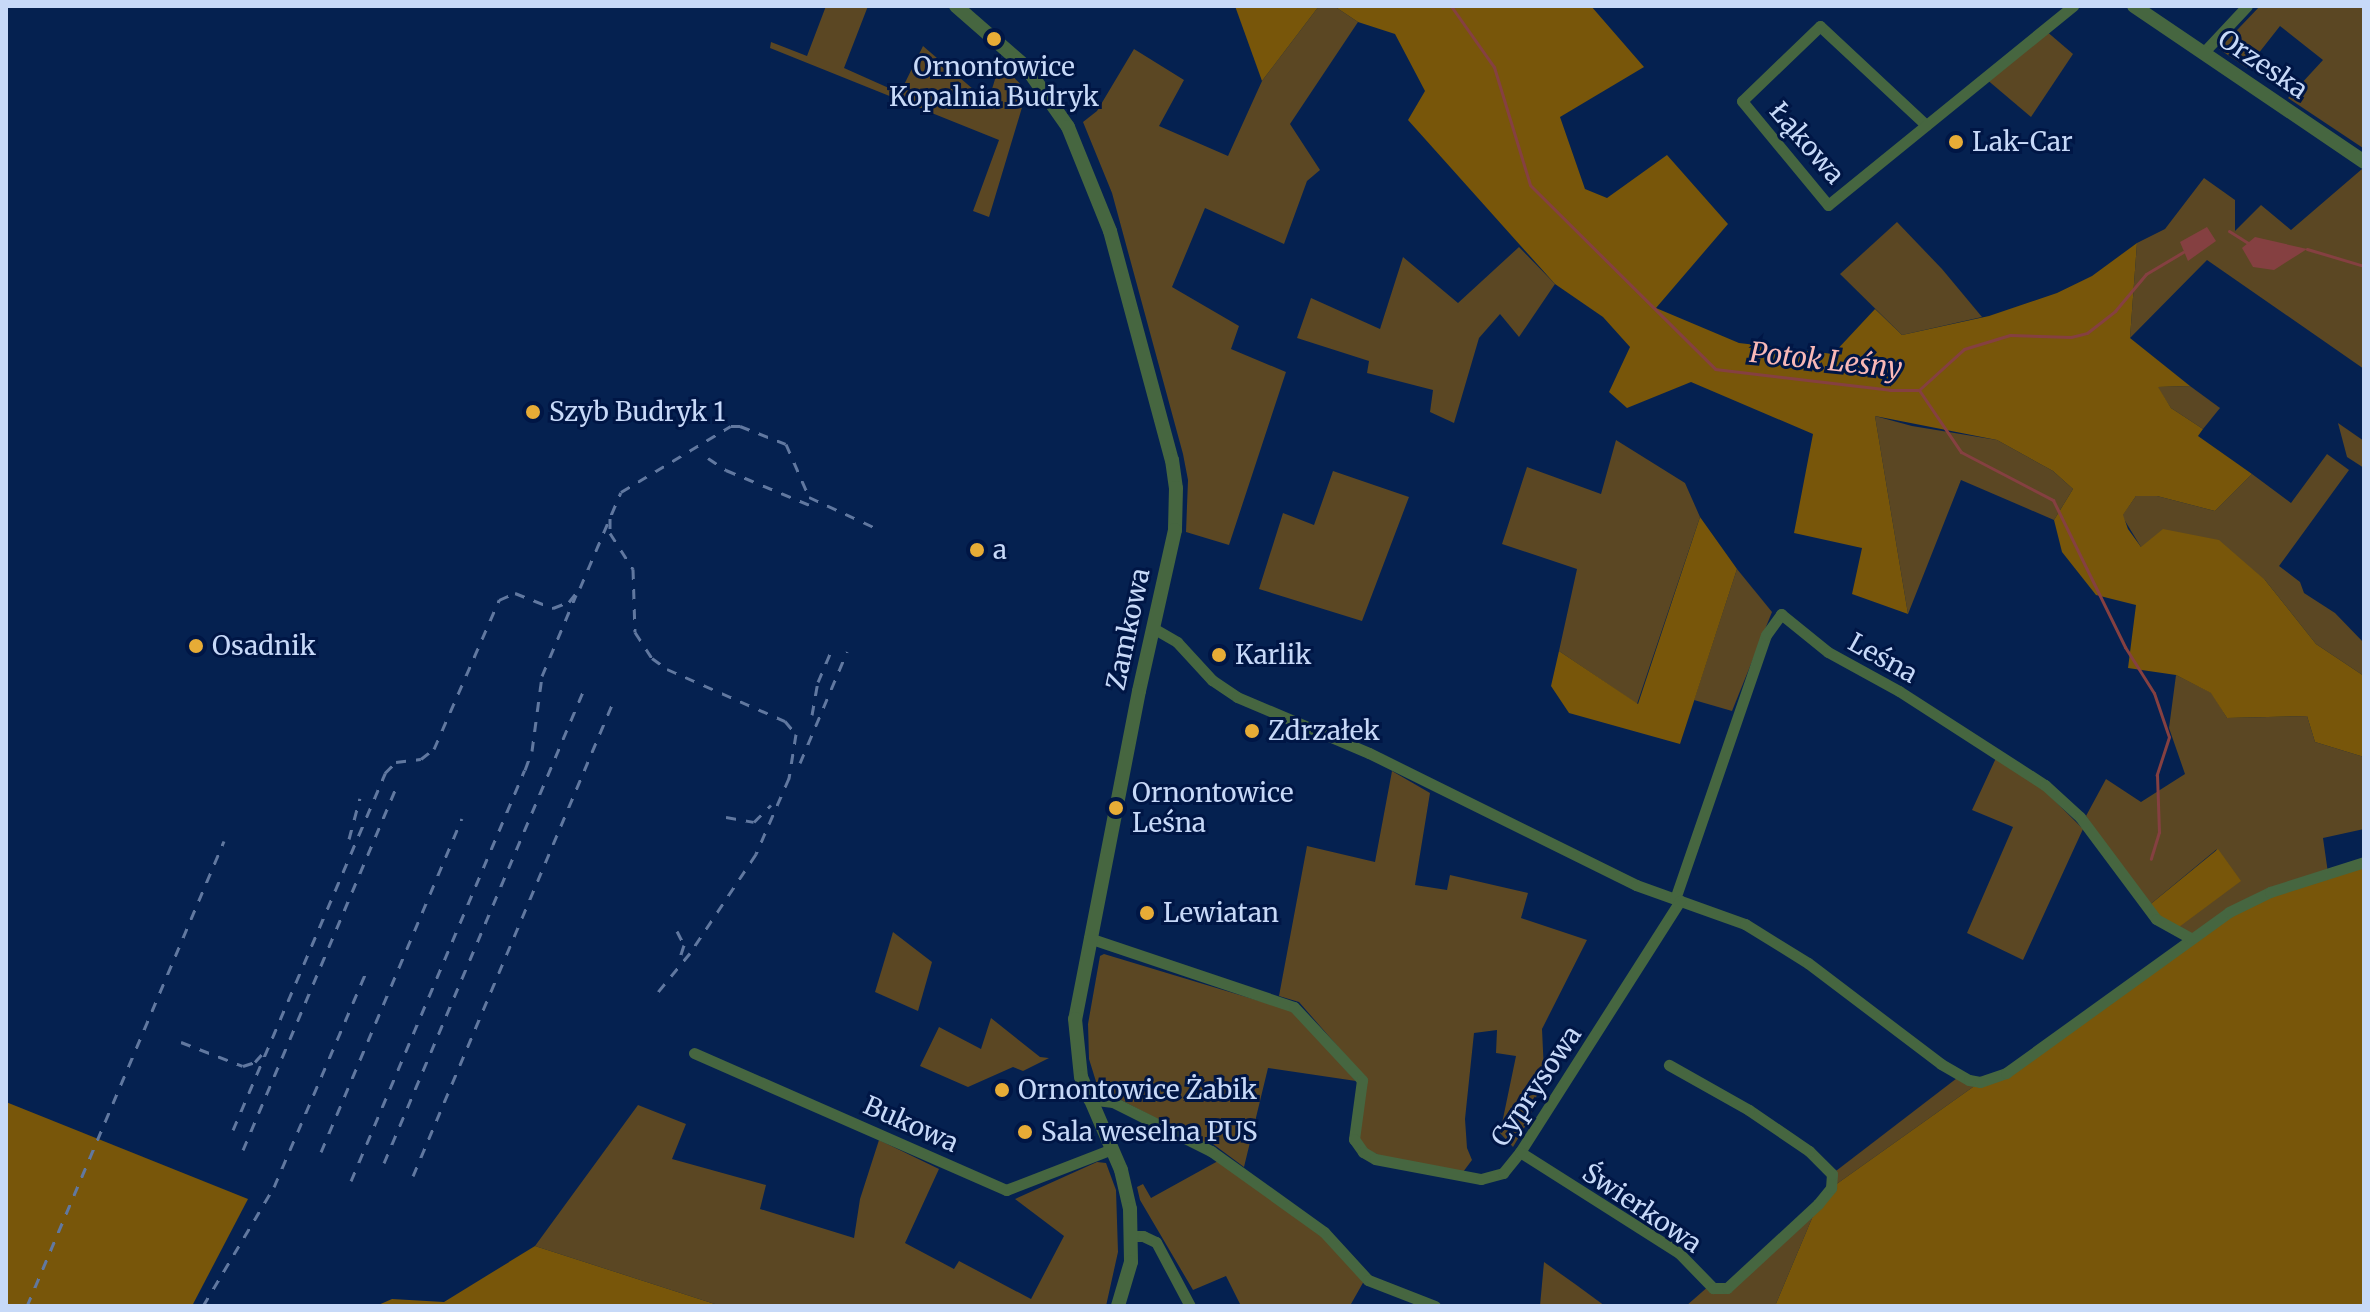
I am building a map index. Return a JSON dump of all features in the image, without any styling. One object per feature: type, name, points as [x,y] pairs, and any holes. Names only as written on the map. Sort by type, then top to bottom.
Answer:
[{"type":"street","name":"Zamkowa","points":[[956,6],[1026,67],[1054,103],[1087,169],[1110,231],[1172,460],[1176,488],[1175,530],[1089,938],[1075,1019],[1077,1060],[1088,1099],[1126,1187],[1132,1236],[1131,1262],[1118,1306]]},
{"type":"street","name":"Łąkowa","points":[[1926,125],[1820,26],[1742,101],[1828,205],[2073,6]]},
{"type":"street","name":"Orzeska","points":[[2134,6],[2364,162]]},
{"type":"street","points":[[2203,53],[2247,6]]},
{"type":"street","name":"Leśna","points":[[1678,900],[1766,635],[1781,614],[1828,652],[1899,691],[2045,785],[2080,817],[2156,919],[2190,938]]},
{"type":"street","points":[[1153,628],[1177,642],[1212,680],[1237,697],[1369,753],[1636,885],[1745,924],[1778,943],[1941,1064],[1980,1082],[2006,1073],[2190,938],[2270,892],[2364,862]]},
{"type":"street","name":"Cyprysowa","points":[[1089,938],[1294,1007],[1362,1080],[1354,1139],[1363,1152],[1375,1159],[1481,1179],[1503,1173],[1520,1152],[1678,900]]},
{"type":"street","name":"Bukowa","points":[[694,1053],[1006,1190],[1032,1183],[1112,1149]]},
{"type":"street","name":"Świerkowa","points":[[1520,1152],[1679,1253],[1713,1288],[1727,1288],[1818,1204],[1831,1188],[1832,1174],[1809,1151],[1749,1110],[1669,1065]]},
{"type":"street","points":[[1088,1099],[1113,1102],[1211,1151],[1324,1232],[1368,1280],[1435,1306]]},
{"type":"street","points":[[1132,1236],[1143,1236],[1156,1242],[1190,1306]]},
{"type":"shaded area","points":[[826,6],[868,6],[844,68],[900,93],[923,46],[988,102],[1000,63],[1027,91],[989,217],[973,211],[999,140],[770,48],[771,42],[807,56]]},
{"type":"shaded area","points":[[1235,6],[1319,6],[1262,81]]},
{"type":"shaded area","points":[[1319,6],[1334,6],[1358,22],[1290,124],[1320,170],[1307,181],[1284,244],[1205,208],[1172,287],[1239,326],[1231,349],[1286,372],[1229,545],[1186,532],[1188,480],[1183,454],[1112,193],[1083,122],[1097,111],[1134,49],[1184,80],[1159,126],[1228,156],[1262,81]]},
{"type":"shaded area","points":[[1334,6],[1591,6],[1644,67],[1560,117],[1585,189],[1607,198],[1667,155],[1728,224],[1656,308],[1739,343],[1833,354],[1875,309],[1902,335],[1989,316],[2057,293],[2092,276],[2137,243],[2130,338],[2190,386],[2158,387],[2171,408],[2203,429],[2198,436],[2252,474],[2215,511],[2157,496],[2136,496],[2123,515],[2128,529],[2141,547],[2163,529],[2219,540],[2265,580],[2316,644],[2364,676],[2364,757],[2315,742],[2307,716],[2227,718],[2211,693],[2176,675],[2128,668],[2136,605],[2096,595],[2062,552],[2054,520],[2073,489],[2053,471],[1997,440],[1875,416],[1908,614],[1852,594],[1862,548],[1794,533],[1813,434],[1691,382],[1627,408],[1609,392],[1630,347],[1603,317],[1555,284],[1408,120],[1425,91],[1395,34],[1358,22]]},
{"type":"shaded area","points":[[2260,6],[2364,6],[2363,148],[2288,98],[2323,60],[2280,26],[2247,68],[2219,49]]},
{"type":"shaded area","points":[[2045,30],[2073,54],[2031,117],[1985,78]]},
{"type":"shaded area","points":[[2362,169],[2364,369],[2207,260],[2130,338],[2137,243],[2165,229],[2204,178],[2235,200],[2235,231],[2261,205],[2291,230]]},
{"type":"shaded area","points":[[1897,222],[1982,317],[1902,335],[1840,274]]},
{"type":"shaded area","points":[[2207,227],[2216,241],[2188,261],[2180,242]]},
{"type":"shaded area","points":[[2255,237],[2307,249],[2274,270],[2253,267],[2242,248]]},
{"type":"shaded area","points":[[1519,247],[1555,284],[1519,337],[1500,314],[1479,338],[1454,423],[1430,412],[1433,390],[1367,373],[1369,361],[1297,338],[1311,298],[1380,329],[1403,257],[1458,303]]},
{"type":"shaded area","points":[[2190,386],[2220,408],[2203,429],[2171,408],[2157,387]]},
{"type":"shaded area","points":[[1875,416],[1912,426],[1997,440],[2053,471],[2073,489],[2054,520],[1961,480],[1908,614]]},
{"type":"shaded area","points":[[2338,423],[2364,441],[2364,468],[2347,457]]},
{"type":"shaded area","points":[[1616,440],[1685,483],[1700,517],[1637,704],[1559,651],[1577,569],[1502,544],[1527,467],[1601,494]]},
{"type":"shaded area","points":[[2327,454],[2349,470],[2279,566],[2300,582],[2304,593],[2335,613],[2364,643],[2364,676],[2316,644],[2265,580],[2141,547],[2122,516],[2136,496],[2157,496],[2215,511],[2252,474],[2291,503]]},
{"type":"shaded area","points":[[1333,471],[1409,497],[1362,621],[1259,589],[1283,513],[1314,525]]},
{"type":"shaded area","points":[[1700,517],[1737,569],[1680,744],[1569,713],[1551,686],[1559,651],[1638,704]]},
{"type":"shaded area","points":[[1737,569],[1772,612],[1732,711],[1694,700]]},
{"type":"shaded area","points":[[2176,675],[2212,693],[2227,718],[2307,716],[2315,742],[2364,757],[2364,829],[2323,838],[2328,873],[2190,938],[2175,930],[2217,849],[2147,907],[2086,816],[2106,779],[2141,802],[2185,774],[2169,728]]},
{"type":"shaded area","points":[[1996,758],[2044,790],[2083,829],[2023,960],[1967,933],[2013,827],[1972,810]]},
{"type":"shaded area","points":[[1392,771],[1430,793],[1415,885],[1447,890],[1450,875],[1528,893],[1521,918],[1587,940],[1542,1029],[1544,1072],[1529,1120],[1513,1147],[1500,1133],[1516,1056],[1496,1053],[1497,1030],[1474,1033],[1465,1119],[1467,1148],[1472,1160],[1463,1172],[1381,1156],[1366,1149],[1359,1137],[1367,1080],[1299,1002],[1279,996],[1307,846],[1375,862]]},
{"type":"shaded area","points":[[2218,849],[2241,881],[2175,930],[2147,907]]},
{"type":"shaded area","points":[[2364,862],[2364,1306],[1775,1306],[1818,1204],[1831,1188],[1980,1082],[1992,1079],[2248,902]]},
{"type":"shaded area","points":[[893,932],[932,962],[918,1011],[875,992]]},
{"type":"shaded area","points":[[1104,954],[1293,1011],[1356,1081],[1268,1068],[1244,1167],[1213,1144],[1205,1144],[1098,1088],[1089,1059],[1088,1024],[1100,956]]},
{"type":"shaded area","points":[[991,1018],[1040,1057],[1049,1058],[1023,1071],[1013,1067],[968,1087],[920,1066],[939,1027],[981,1049]]},
{"type":"shaded area","points":[[1961,1075],[1980,1082],[1831,1188],[1832,1174]]},
{"type":"shaded area","points":[[6,1102],[248,1199],[192,1306],[6,1306]]},
{"type":"shaded area","points":[[638,1105],[686,1124],[672,1159],[766,1185],[760,1209],[854,1238],[860,1199],[879,1140],[939,1169],[905,1243],[954,1269],[959,1261],[1031,1299],[1064,1236],[1015,1199],[1097,1162],[1106,1163],[1116,1190],[1118,1252],[1106,1306],[721,1306],[535,1246]]},
{"type":"shaded area","points":[[1218,1161],[1327,1239],[1364,1281],[1351,1304],[1241,1306],[1226,1276],[1193,1290],[1140,1200],[1137,1187],[1143,1184],[1151,1198]]},
{"type":"shaded area","points":[[1818,1204],[1775,1306],[1686,1306],[1710,1285],[1728,1288]]},
{"type":"shaded area","points":[[535,1246],[721,1306],[376,1306],[392,1299],[444,1302]]},
{"type":"shaded area","points":[[1544,1262],[1575,1284],[1605,1306],[1540,1306]]},
{"type":"waterway","name":"Potok Leśny","points":[[1451,6],[1494,67],[1530,185],[1715,369],[1890,390],[1919,390],[1961,452],[2053,500],[2125,647],[2154,693],[2169,737],[2157,775],[2159,832],[2151,859]]},
{"type":"waterway","points":[[2229,231],[2248,243]]},
{"type":"waterway","points":[[2307,249],[2364,266]]},
{"type":"waterway","points":[[1920,389],[1964,349],[2010,335],[2071,337],[2087,333],[2115,311],[2146,274],[2183,252]]},
{"type":"railway","points":[[233,1130],[385,773],[396,762],[421,759],[434,749],[499,600],[515,593],[553,608],[569,602],[580,588],[621,492],[731,426],[740,426],[786,444],[809,497],[878,529]]},
{"type":"railway","points":[[708,458],[726,470],[817,508]]},
{"type":"railway","points":[[610,518],[610,533],[633,569],[635,632],[652,658],[667,669],[785,721],[796,734],[789,778],[756,854],[690,953],[658,992]]},
{"type":"railway","points":[[351,1181],[525,770],[532,751],[542,676],[576,595]]},
{"type":"railway","points":[[812,715],[818,682],[833,646]]},
{"type":"railway","points":[[800,763],[847,652]]},
{"type":"railway","points":[[384,1163],[585,687]]},
{"type":"railway","points":[[413,1176],[614,700]]},
{"type":"railway","points":[[243,1150],[395,790]]},
{"type":"railway","points":[[349,839],[360,798]]},
{"type":"railway","points":[[726,817],[754,822],[771,805]]},
{"type":"railway","points":[[321,1152],[462,819]]},
{"type":"railway","points":[[27,1306],[224,841]]},
{"type":"railway","points":[[677,931],[684,945],[679,960]]},
{"type":"railway","points":[[203,1306],[274,1187],[365,975]]},
{"type":"railway","points":[[181,1042],[243,1066],[255,1062],[263,1053]]},
{"type":"place","name":"Ornontowice Kopalnia Budryk","points":[[994,39]]},
{"type":"place","name":"Lak-Car","points":[[1956,142]]},
{"type":"place","name":"Szyb Budryk 1","points":[[533,412]]},
{"type":"place","name":"a","points":[[977,550]]},
{"type":"place","name":"Osadnik","points":[[196,646]]},
{"type":"place","name":"Karlik","points":[[1219,655]]},
{"type":"place","name":"Zdrzałek","points":[[1252,731]]},
{"type":"place","name":"Ornontowice Leśna","points":[[1116,808]]},
{"type":"place","name":"Lewiatan","points":[[1147,913]]},
{"type":"place","name":"Ornontowice Żabik","points":[[1002,1090]]},
{"type":"place","name":"Sala weselna PUS","points":[[1025,1132]]}]
